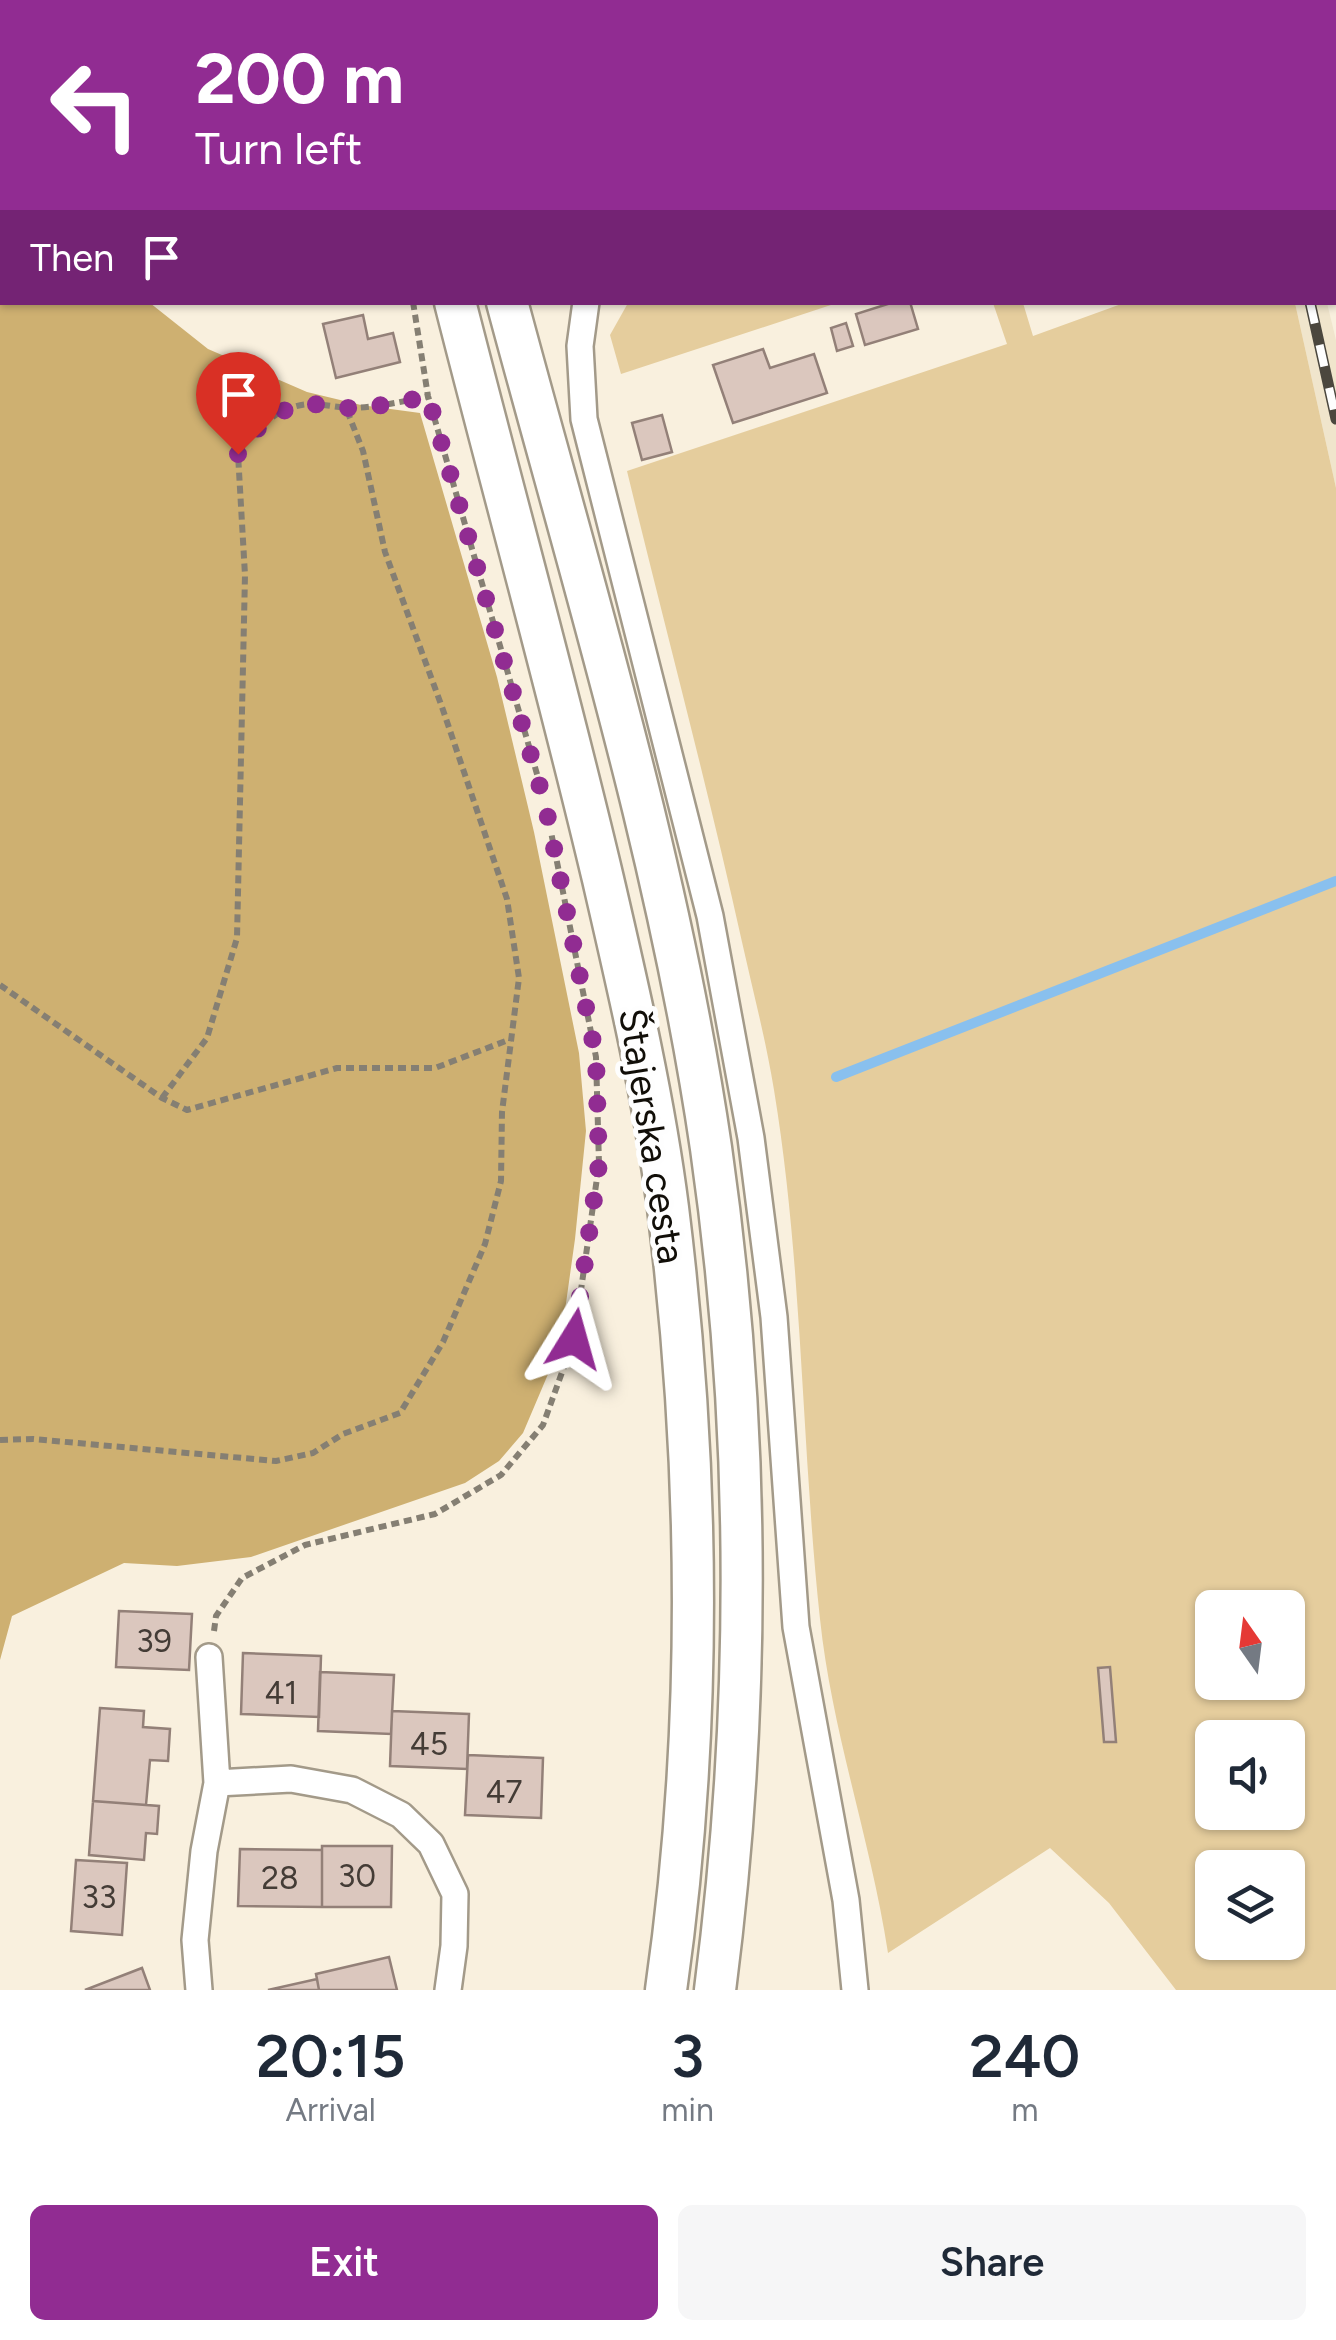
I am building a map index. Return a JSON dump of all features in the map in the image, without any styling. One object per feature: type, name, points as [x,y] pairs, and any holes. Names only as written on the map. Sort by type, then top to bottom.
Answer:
[{"type":"main road","name":"Štajerska cesta","points":[[457,305],[567,727],[626,978],[667,1204],[689,1407],[694,1580],[686,1799],[666,1990]]},
{"type":"main road","name":"Štajerska cesta","points":[[508,305],[643,810],[678,970],[710,1147],[730,1314],[741,1456],[742,1634],[732,1809],[715,1990]]},
{"type":"street","points":[[586,305],[580,346],[584,419],[710,916],[751,1138],[774,1317],[796,1627],[846,1900],[855,1990]]},
{"type":"street","points":[[200,1990],[195,1940],[204,1851],[217,1783],[209,1657]]},
{"type":"street","points":[[217,1783],[291,1779],[352,1790],[401,1814],[431,1844],[455,1894],[448,1990]]},
{"type":"path","points":[[413,305],[428,396],[541,789]]},
{"type":"path","points":[[162,1098],[207,1038],[236,938],[245,575],[238,454],[246,438],[276,415],[308,404],[384,406],[428,396]]},
{"type":"path","points":[[0,1440],[32,1439],[276,1461],[313,1453],[343,1434],[400,1413],[443,1342],[486,1244],[501,1180],[502,1112],[519,978],[507,899],[385,552],[363,451],[346,408]]},
{"type":"path","points":[[209,1657],[216,1616],[242,1578],[305,1545],[435,1514],[501,1475],[543,1424],[574,1339],[599,1164],[596,1057],[550,827]]},
{"type":"path","points":[[0,985],[162,1098],[187,1110],[337,1068],[435,1068],[511,1039]]},
{"type":"shaded area","points":[[0,305],[153,305],[208,349],[307,392],[420,413],[497,677],[534,832],[579,1053],[586,1131],[575,1239],[560,1346],[523,1433],[499,1461],[465,1483],[251,1557],[177,1566],[124,1563],[12,1616],[0,1660]]},
{"type":"shaded area","points":[[626,305],[831,305],[621,374],[610,335]]},
{"type":"shaded area","points":[[994,305],[1024,305],[1033,336],[1118,305],[1295,305],[1336,488],[1336,1990],[1176,1990],[1109,1903],[1050,1848],[888,1953],[833,1704],[820,1619],[791,1222],[774,1090],[715,824],[627,471],[1007,344]]},
{"type":"shaded area","points":[[1295,305],[1327,305],[1336,340],[1336,488]]},
{"type":"building","points":[[884,305],[911,305],[918,329],[865,345],[856,314]]},
{"type":"building","points":[[363,315],[368,339],[393,333],[400,362],[336,378],[323,324]]},
{"type":"building","points":[[846,323],[853,346],[837,351],[831,328]]},
{"type":"building","points":[[763,349],[770,368],[814,354],[827,393],[733,423],[713,365]]},
{"type":"building","points":[[662,415],[672,452],[642,460],[632,423]]},
{"type":"building","points":[[119,1611],[192,1614],[189,1670],[116,1667]]},
{"type":"building","points":[[243,1653],[321,1656],[319,1717],[241,1714]]},
{"type":"building","points":[[1110,1667],[1116,1742],[1104,1742],[1098,1668]]},
{"type":"building","points":[[320,1672],[394,1675],[391,1734],[318,1731]]},
{"type":"building","points":[[100,1708],[144,1711],[143,1727],[170,1729],[168,1761],[150,1760],[146,1805],[93,1801]]},
{"type":"building","points":[[392,1711],[469,1714],[467,1769],[390,1766]]},
{"type":"building","points":[[468,1755],[543,1758],[541,1818],[465,1815]]},
{"type":"building","points":[[93,1801],[159,1806],[157,1834],[146,1833],[144,1860],[89,1855]]},
{"type":"building","points":[[322,1846],[392,1846],[391,1907],[322,1907]]},
{"type":"building","points":[[240,1849],[322,1850],[322,1907],[238,1906]]},
{"type":"building","points":[[76,1860],[127,1863],[122,1935],[71,1931]]},
{"type":"building","points":[[389,1957],[397,1990],[319,1990],[316,1974]]},
{"type":"building","points":[[142,1968],[150,1990],[85,1990]]},
{"type":"building","points":[[317,1979],[319,1990],[268,1990]]},
{"type":"waterway","points":[[836,1077],[1336,881]]},
{"type":"railway","points":[[1311,305],[1336,419]]},
{"type":"route","points":[[238,454],[246,438],[276,415],[308,404],[384,406],[428,396],[546,808],[596,1057],[599,1164],[574,1339]]}]
